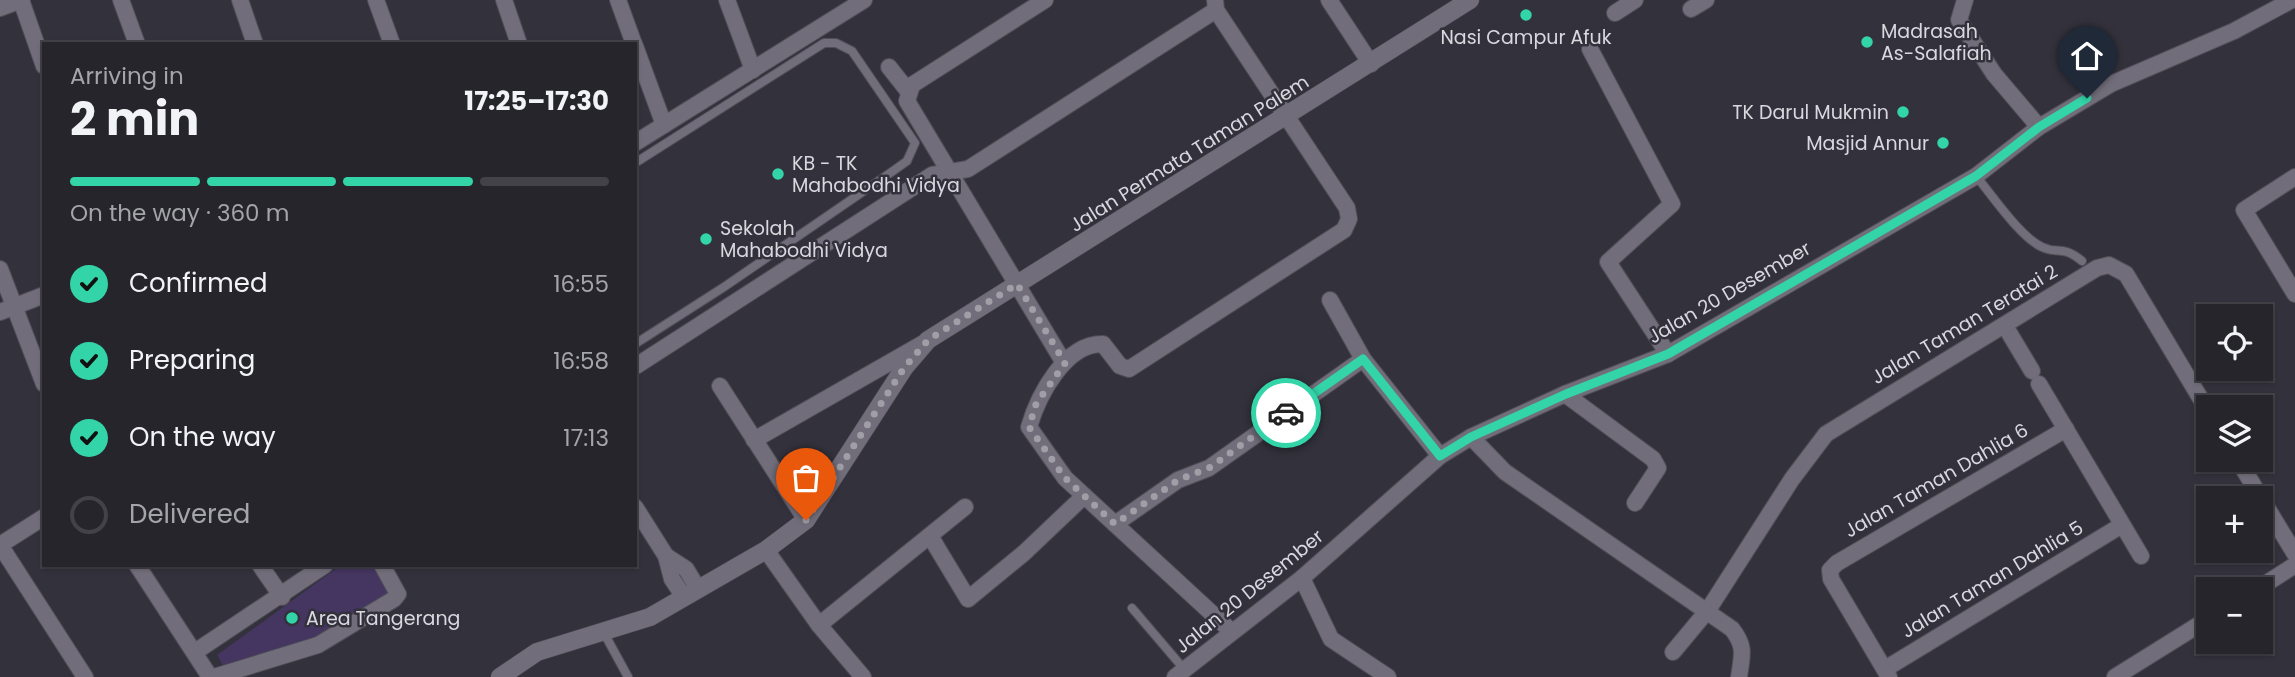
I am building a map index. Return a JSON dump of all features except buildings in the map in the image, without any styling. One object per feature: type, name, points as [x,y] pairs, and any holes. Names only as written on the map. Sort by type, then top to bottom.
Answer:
[{"type":"street","points":[[0,8],[22,0],[42,60]]},
{"type":"street","points":[[121,0],[135,42]]},
{"type":"street","points":[[240,0],[254,42]]},
{"type":"street","points":[[376,0],[392,42]]},
{"type":"street","points":[[504,0],[518,42]]},
{"type":"street","points":[[618,0],[634,42]]},
{"type":"street","points":[[727,0],[753,70]]},
{"type":"street","points":[[637,142],[753,70],[839,7],[863,0]]},
{"type":"street","points":[[1045,0],[912,85],[907,101],[1065,363]]},
{"type":"street","points":[[1329,0],[1371,64]]},
{"type":"street","name":"Jalan Permata Taman Palem","points":[[806,520],[904,368],[928,340],[1286,118],[1470,0]]},
{"type":"street","points":[[1615,13],[1635,0]]},
{"type":"street","points":[[1691,9],[1706,0]]},
{"type":"street","points":[[1965,0],[1959,20],[1994,74],[2039,127]]},
{"type":"street","name":"Jalan 20 Desember","points":[[1180,673],[1301,578],[1440,456],[1471,437],[1566,394],[1668,354],[1976,176],[2039,127],[2111,84],[2234,31],[2292,0]]},
{"type":"street","points":[[637,365],[932,175],[968,169],[1216,5],[1286,118],[1347,208],[1349,219],[1344,230],[1129,369],[1120,366],[1103,344],[1092,344],[1065,363],[1036,404],[1029,427],[1065,478],[1231,631]]},
{"type":"street","points":[[1590,49],[1672,204],[1608,262],[1668,354]]},
{"type":"street","points":[[637,51],[664,125]]},
{"type":"street","points":[[889,67],[908,91]]},
{"type":"street","points":[[2295,177],[2244,210],[2295,294]]},
{"type":"street","name":"Jalan Taman Teratai 2","points":[[1708,610],[1792,479],[1826,434],[2098,268],[2109,265],[2126,274],[2198,395]]},
{"type":"street","points":[[0,269],[7,309],[42,380]]},
{"type":"street","points":[[7,309],[42,296]]},
{"type":"street","points":[[1330,300],[1363,359],[1440,456]]},
{"type":"street","points":[[2005,326],[2141,556]]},
{"type":"street","points":[[754,440],[928,340]]},
{"type":"street","points":[[1115,524],[1178,480],[1209,468],[1363,359]]},
{"type":"street","points":[[500,677],[537,652],[650,617],[766,550],[806,520],[720,386]]},
{"type":"street","points":[[1566,394],[1653,459],[1658,468],[1635,503]]},
{"type":"street","name":"Jalan Taman Dahlia 6","points":[[1887,673],[1831,579],[1830,570],[1837,563],[2066,429]]},
{"type":"street","points":[[1471,437],[1505,472],[1708,610],[1741,641],[1744,652],[1740,677]]},
{"type":"street","points":[[2245,472],[2295,554]]},
{"type":"street","points":[[930,536],[968,598],[1024,553],[1084,496]]},
{"type":"street","points":[[818,625],[965,507]]},
{"type":"street","points":[[637,510],[666,556],[686,569],[691,593]]},
{"type":"street","points":[[42,518],[0,545],[85,677]]},
{"type":"street","name":"Jalan Taman Dahlia 5","points":[[1887,673],[2122,525]]},
{"type":"street","points":[[766,550],[818,625],[863,677]]},
{"type":"street","points":[[2273,579],[2295,565]]},
{"type":"street","points":[[138,567],[212,677],[318,645],[394,598],[398,594],[396,588],[383,567]]},
{"type":"street","points":[[262,567],[282,597]]},
{"type":"street","points":[[195,652],[282,597],[322,567]]},
{"type":"street","points":[[1301,578],[1331,639],[1388,677]]},
{"type":"street","points":[[1673,652],[1708,610]]},
{"type":"street","points":[[2115,677],[2196,626]]},
{"type":"lane","points":[[637,162],[824,43],[836,43],[852,51],[915,143],[907,161],[893,172],[637,343]]},
{"type":"lane","points":[[1976,176],[2030,238],[2044,249],[2069,250],[2082,261]]},
{"type":"lane","points":[[1132,608],[1180,673]]},
{"type":"lane","points":[[604,633],[628,677]]},
{"type":"shaded area","points":[[338,567],[375,567],[392,591],[306,647],[226,671],[217,655]]},
{"type":"way so far","points":[[806,520],[842,468],[885,396],[928,340],[1017,284],[1065,363],[1036,404],[1029,427],[1065,478],[1115,524],[1178,480],[1209,468],[1286,413]]},
{"type":"place","name":"Nasi Campur Afuk","points":[[1526,15]]},
{"type":"place","name":"Madrasah As-Salafiah","points":[[1867,42]]},
{"type":"place","name":"TK Darul Mukmin","points":[[1903,112]]},
{"type":"place","name":"Masjid Annur","points":[[1943,143]]},
{"type":"place","name":"KB - TK Mahabodhi Vidya","points":[[778,174]]},
{"type":"place","name":"Sekolah Mahabodhi Vidya","points":[[706,239]]},
{"type":"place","name":"Area Tangerang","points":[[292,618]]},
{"type":"route","points":[[1286,413],[1363,359],[1440,456],[1471,437],[1566,394],[1668,354],[1976,176],[2039,127],[2087,98]]}]
